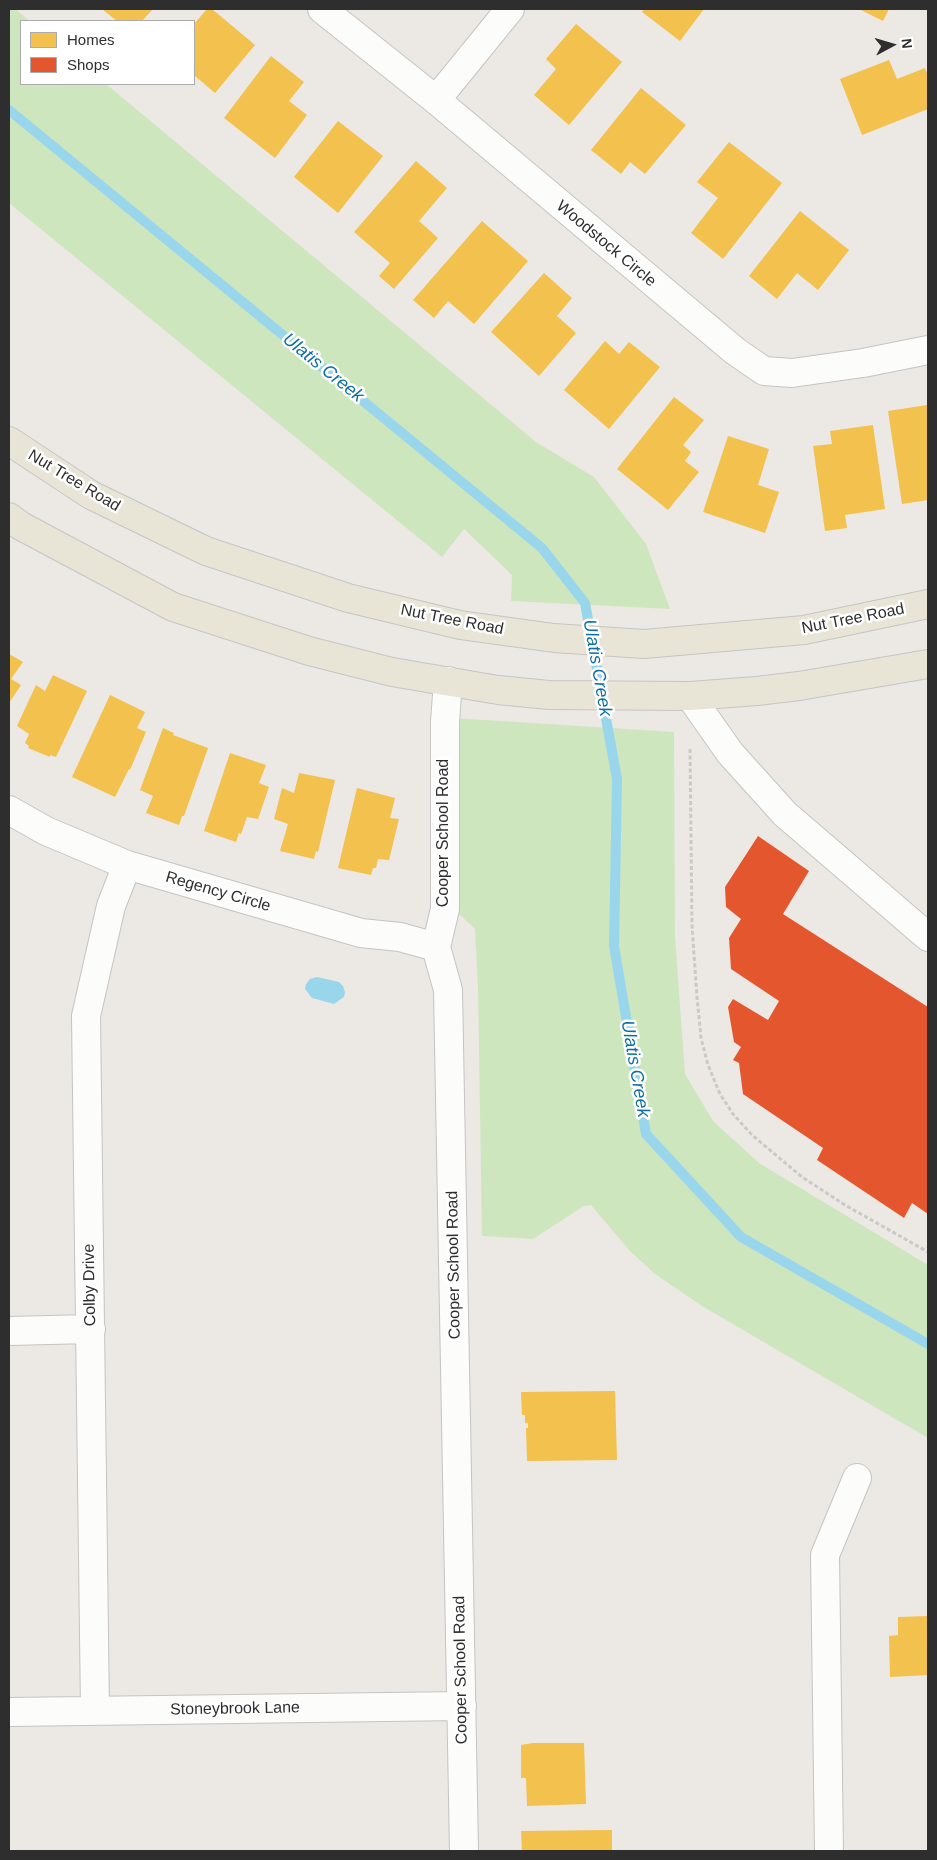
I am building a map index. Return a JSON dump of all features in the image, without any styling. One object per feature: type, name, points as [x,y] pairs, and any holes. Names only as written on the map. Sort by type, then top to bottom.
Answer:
[{"type":"main road","name":"Nut Tree Road","points":[[9,441],[91,495],[206,551],[348,598],[460,625],[554,638],[644,644],[804,630],[928,604]]},
{"type":"main road","points":[[9,517],[21,526],[174,607],[309,651],[392,672],[498,690],[549,695],[681,696],[757,692],[928,664]]},
{"type":"street","name":"Woodstock Circle","points":[[322,9],[436,100],[735,351],[764,371],[792,374],[863,363],[928,350]]},
{"type":"street","points":[[436,100],[510,9]]},
{"type":"street","name":"Cooper School Road","points":[[448,681],[445,722],[445,909],[436,947],[448,990],[464,1851]]},
{"type":"street","points":[[681,696],[785,814],[928,937]]},
{"type":"street","name":"Regency Circle","points":[[9,810],[46,831],[127,865],[361,933],[400,937],[436,947]]},
{"type":"street","name":"Colby Drive","points":[[95,1711],[86,1016],[111,906],[127,865]]},
{"type":"street","points":[[9,1331],[91,1329]]},
{"type":"street","points":[[829,1851],[825,1555],[857,1478]]},
{"type":"street","name":"Stoneybrook Lane","points":[[9,1712],[462,1706]]},
{"type":"path","points":[[690,743],[692,926],[697,997],[701,1038],[708,1065],[720,1094],[733,1114],[752,1135],[802,1177],[845,1205],[928,1252]]},
{"type":"green space","points":[[9,9],[15,9],[29,20],[20,20],[20,85],[107,85],[536,442],[594,477],[646,544],[670,609],[511,601],[512,575],[464,529],[442,557],[9,203]]},
{"type":"green space","points":[[453,718],[674,732],[675,937],[685,1074],[713,1121],[759,1163],[928,1265],[928,1438],[702,1306],[655,1274],[630,1251],[591,1205],[584,1206],[533,1239],[482,1236],[478,986],[475,929],[456,911]]},
{"type":"water","points":[[317,977],[339,982],[345,992],[344,997],[334,1004],[312,998],[305,989],[306,984],[310,979]]},
{"type":"building: Homes","points":[[102,9],[153,9],[143,20],[116,20]]},
{"type":"building: Homes","points":[[207,9],[212,9],[255,45],[215,93],[195,76],[195,23]]},
{"type":"building: Homes","points":[[644,9],[704,9],[680,41],[642,12]]},
{"type":"building: Homes","points":[[859,9],[889,9],[883,21]]},
{"type":"building: Homes","points":[[576,24],[622,62],[569,125],[534,95],[556,69],[546,59]]},
{"type":"building: Homes","points":[[271,56],[304,82],[289,101],[307,115],[275,158],[224,118]]},
{"type":"building: Homes","points":[[889,60],[897,79],[925,68],[928,76],[928,109],[862,135],[840,79]]},
{"type":"building: Homes","points":[[641,88],[686,125],[645,174],[630,162],[621,174],[591,150]]},
{"type":"building: Homes","points":[[338,121],[383,156],[338,213],[294,177]]},
{"type":"building: Homes","points":[[729,142],[782,183],[723,259],[691,233],[718,198],[697,182]]},
{"type":"building: Homes","points":[[416,161],[447,188],[419,221],[438,238],[394,289],[379,276],[390,263],[354,232]]},
{"type":"building: Homes","points":[[800,211],[849,250],[818,290],[797,273],[777,299],[749,276]]},
{"type":"building: Homes","points":[[482,221],[528,261],[474,324],[448,301],[434,318],[413,300]]},
{"type":"building: Homes","points":[[544,273],[572,298],[557,316],[576,333],[539,376],[491,332]]},
{"type":"building: Homes","points":[[605,341],[619,354],[629,342],[660,367],[609,429],[564,390]]},
{"type":"building: Homes","points":[[674,397],[704,420],[683,445],[691,452],[685,461],[699,472],[668,510],[617,469]]},
{"type":"building: Homes","points":[[927,405],[928,500],[902,504],[888,411]]},
{"type":"building: Homes","points":[[873,425],[885,509],[845,515],[847,528],[825,531],[813,446],[832,444],[830,431]]},
{"type":"building: Homes","points":[[728,436],[769,449],[758,485],[779,492],[765,533],[703,512]]},
{"type":"building: Homes","points":[[9,654],[23,662],[11,679],[21,685],[9,703]]},
{"type":"building: Homes","points":[[53,675],[87,691],[56,757],[50,755],[50,757],[28,748],[29,746],[25,743],[29,734],[17,726],[36,685],[45,691]]},
{"type":"building: Homes","points":[[110,695],[145,712],[137,728],[146,732],[130,770],[115,797],[72,777]]},
{"type":"building: Homes","points":[[163,728],[174,733],[173,735],[208,748],[184,816],[182,816],[179,825],[146,813],[153,796],[140,790]]},
{"type":"building: Homes","points":[[230,753],[266,765],[259,783],[269,787],[258,819],[247,817],[236,842],[204,831]]},
{"type":"building: Homes","points":[[299,773],[335,780],[318,852],[316,851],[314,859],[280,851],[288,824],[274,819],[282,788],[294,793]]},
{"type":"building: Homes","points":[[357,788],[395,798],[390,818],[399,819],[389,860],[378,859],[376,868],[373,868],[371,875],[338,868]]},
{"type":"building: Homes","points":[[615,1391],[617,1460],[527,1461],[526,1428],[528,1428],[528,1423],[525,1423],[525,1415],[522,1415],[521,1392]]},
{"type":"building: Homes","points":[[928,1616],[928,1675],[890,1677],[889,1636],[898,1635],[898,1617]]},
{"type":"building: Homes","points":[[533,1743],[584,1743],[586,1804],[527,1806],[526,1778],[521,1778],[521,1745]]},
{"type":"building: Homes","points":[[612,1830],[612,1851],[522,1851],[521,1831]]},
{"type":"building: Shops","points":[[758,836],[809,871],[783,914],[928,1007],[928,1214],[912,1203],[904,1218],[817,1160],[823,1148],[743,1094],[739,1063],[733,1060],[741,1047],[734,1042],[728,1007],[733,999],[768,1020],[779,1001],[731,969],[729,938],[741,919],[726,907],[725,887]]},
{"type":"waterway","name":"Ulatis Creek","points":[[9,110],[542,548],[585,603],[617,779],[614,946],[646,1134],[741,1237],[928,1344]]}]
